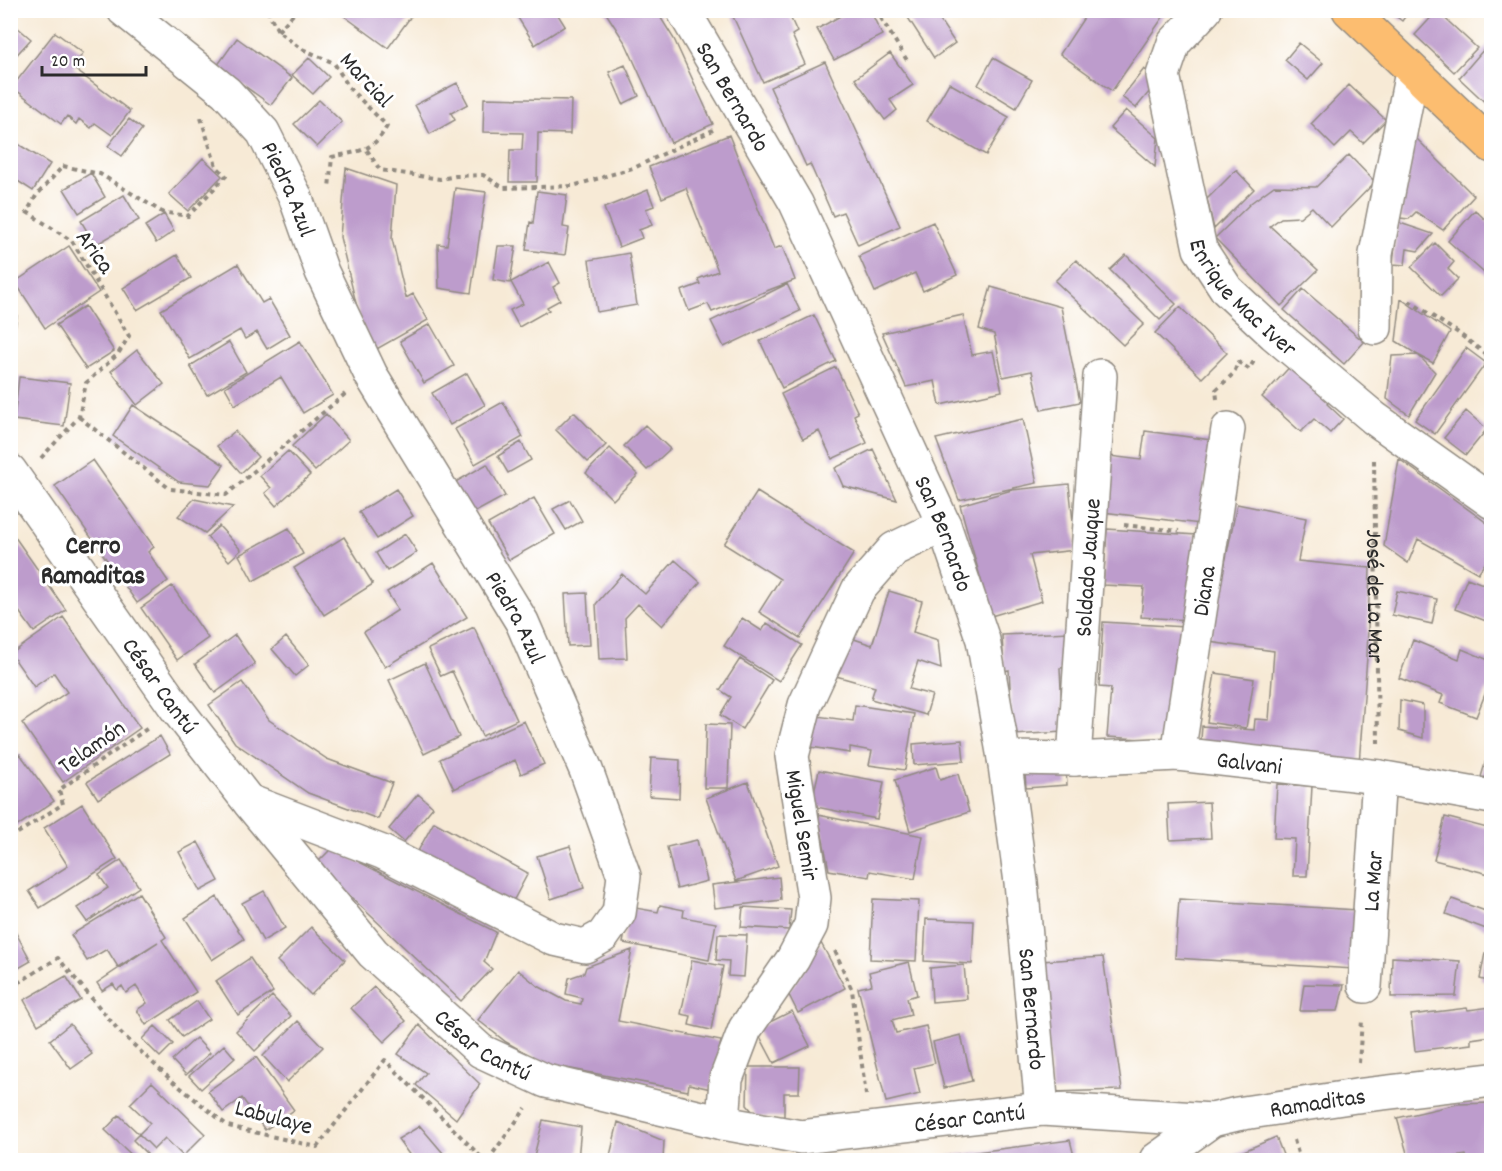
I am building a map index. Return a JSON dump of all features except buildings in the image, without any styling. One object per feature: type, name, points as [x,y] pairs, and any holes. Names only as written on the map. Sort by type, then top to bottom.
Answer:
[{"type":"main road","points":[[1348,10],[1491,146]]},
{"type":"street","name":"Piedra Azul","points":[[124,10],[226,92],[262,132],[295,196],[322,272],[371,375],[522,622],[586,770],[624,876],[619,913],[603,936],[585,946],[554,939],[382,852],[249,802]]},
{"type":"street","name":"San Bernardo","points":[[683,10],[796,203],[944,525],[983,640],[1004,758],[1021,882],[1042,1109]]},
{"type":"street","name":"Enrique Mac Iver","points":[[1205,10],[1174,43],[1163,75],[1200,249],[1227,290],[1271,331],[1374,418],[1491,502]]},
{"type":"street","points":[[1375,328],[1376,254],[1412,72]]},
{"type":"street","name":"Soldado Jauque","points":[[1074,759],[1100,376]]},
{"type":"street","name":"Diana","points":[[1178,754],[1228,429]]},
{"type":"street","name":"César Cantú","points":[[14,477],[176,708],[249,802],[373,953],[481,1051],[546,1081],[723,1123],[801,1137],[869,1131],[1042,1109],[1212,1120]]},
{"type":"street","name":"Miguel Semir","points":[[723,1123],[726,1079],[745,1029],[793,959],[811,925],[814,898],[792,756],[804,705],[858,590],[894,549],[944,525]]},
{"type":"street","name":"Galvani","points":[[1004,758],[1074,759],[1178,754],[1379,777],[1491,797]]},
{"type":"street","name":"La Mar","points":[[1365,986],[1379,777]]},
{"type":"street","name":"Ramaditas","points":[[1156,1161],[1212,1120],[1237,1114],[1356,1096],[1491,1080]]},
{"type":"path","name":"Marcial","points":[[267,10],[278,31],[300,48],[334,63],[350,89],[387,126],[380,139],[367,150]]},
{"type":"path","points":[[278,31],[297,10]]},
{"type":"path","points":[[876,10],[909,62]]},
{"type":"path","name":"Arica","points":[[79,417],[86,383],[118,354],[129,336],[72,241],[27,212],[36,196],[63,166],[100,174],[162,212],[188,216],[226,176],[216,166],[198,110]]},
{"type":"path","points":[[329,191],[332,157],[367,150],[380,170],[440,179],[483,175],[504,188],[573,186],[636,167],[744,115]]},
{"type":"path","points":[[1376,280],[1457,332],[1491,359]]},
{"type":"path","points":[[1228,429],[1218,417],[1216,390],[1234,373],[1238,362],[1249,369],[1271,331]]},
{"type":"path","points":[[14,477],[79,417],[170,489],[226,495],[327,408],[371,375]]},
{"type":"path","name":"José de La Mar","points":[[1374,418],[1379,777]]},
{"type":"path","points":[[1090,521],[1212,534]]},
{"type":"path","name":"Telamón","points":[[10,838],[63,804],[59,790],[176,708]]},
{"type":"path","points":[[811,925],[828,935],[852,990],[864,1070],[869,1131]]},
{"type":"path","name":"Labulaye","points":[[10,988],[58,958],[120,1032],[171,1080],[228,1126],[317,1147],[385,1060],[486,1161],[546,1081]]},
{"type":"path","points":[[1356,1096],[1365,986]]},
{"type":"district","name":"Cerro Ramaditas","points":[[93,559]]}]
